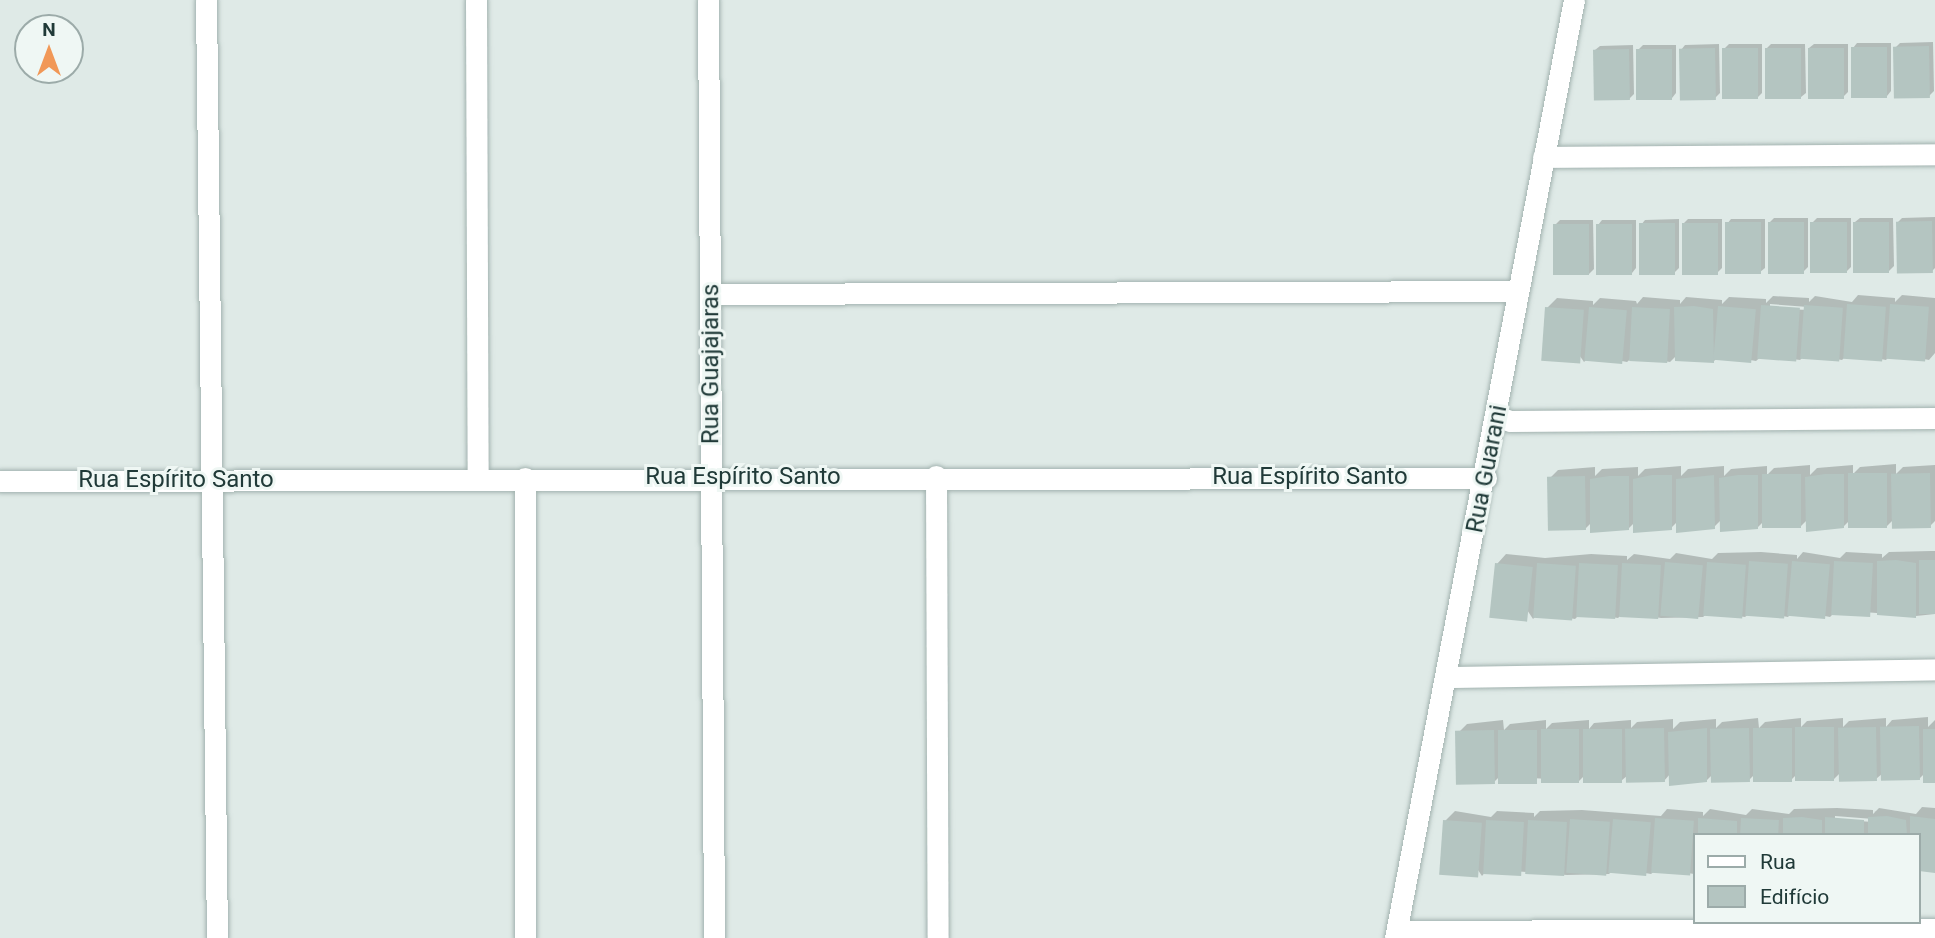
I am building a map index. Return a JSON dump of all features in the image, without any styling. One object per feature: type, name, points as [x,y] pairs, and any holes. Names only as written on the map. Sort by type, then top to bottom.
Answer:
[{"type":"street","points":[[206,0],[209,480],[217,938]]},
{"type":"street","points":[[476,0],[478,478]]},
{"type":"street","name":"Rua Guajajaras","points":[[708,0],[714,938]]},
{"type":"street","name":"Rua Guarani","points":[[1396,934],[1486,478],[1518,291],[1574,0]]},
{"type":"street","points":[[1543,157],[1935,154]]},
{"type":"street","points":[[710,294],[1518,291]]},
{"type":"street","points":[[1497,416],[1510,421],[1935,418]]},
{"type":"street","points":[[936,476],[938,938]]},
{"type":"street","name":"Rua Espírito Santo","points":[[0,481],[936,476],[1486,478]]},
{"type":"street","points":[[525,478],[525,938]]},
{"type":"street","points":[[1447,677],[1935,669]]},
{"type":"street","points":[[1396,934],[1935,929]]},
{"type":"building","points":[[1929,46],[1930,98],[1894,99],[1893,47]]},
{"type":"building","points":[[1851,47],[1887,47],[1887,98],[1851,98]]},
{"type":"building","points":[[1715,48],[1716,100],[1680,101],[1679,49]]},
{"type":"building","points":[[1722,48],[1758,48],[1758,99],[1722,99]]},
{"type":"building","points":[[1765,48],[1801,48],[1801,99],[1765,99]]},
{"type":"building","points":[[1808,48],[1844,48],[1844,99],[1808,99]]},
{"type":"building","points":[[1629,49],[1630,100],[1594,101],[1593,50]]},
{"type":"building","points":[[1636,49],[1672,49],[1672,100],[1636,100]]},
{"type":"building","points":[[1932,221],[1933,273],[1897,274],[1896,222]]},
{"type":"building","points":[[1725,222],[1761,222],[1761,274],[1725,274]]},
{"type":"building","points":[[1768,222],[1804,222],[1804,274],[1768,274]]},
{"type":"building","points":[[1810,222],[1847,222],[1847,273],[1810,273]]},
{"type":"building","points":[[1853,222],[1889,222],[1889,273],[1853,273]]},
{"type":"building","points":[[1639,223],[1675,223],[1675,275],[1639,275]]},
{"type":"building","points":[[1682,223],[1718,223],[1718,275],[1682,275]]},
{"type":"building","points":[[1553,224],[1589,224],[1589,275],[1553,275]]},
{"type":"building","points":[[1596,224],[1632,224],[1632,275],[1596,275]]},
{"type":"building","points":[[1847,304],[1886,307],[1882,362],[1843,359]]},
{"type":"building","points":[[1890,304],[1929,307],[1925,362],[1886,359]]},
{"type":"building","points":[[1761,305],[1800,308],[1796,362],[1757,359]]},
{"type":"building","points":[[1804,305],[1843,308],[1839,362],[1800,359]]},
{"type":"building","points":[[1718,306],[1756,309],[1751,363],[1713,360]]},
{"type":"building","points":[[1545,307],[1584,310],[1580,364],[1541,361]]},
{"type":"building","points":[[1589,307],[1627,310],[1622,364],[1584,361]]},
{"type":"building","points":[[1632,307],[1670,309],[1667,363],[1629,361]]},
{"type":"building","points":[[1674,307],[1713,309],[1714,363],[1675,361]]},
{"type":"building","points":[[1848,473],[1887,473],[1887,528],[1848,528]]},
{"type":"building","points":[[1930,473],[1931,528],[1892,529],[1891,474]]},
{"type":"building","points":[[1762,474],[1801,474],[1801,528],[1762,528]]},
{"type":"building","points":[[1844,474],[1844,528],[1806,532],[1805,477]]},
{"type":"building","points":[[1672,475],[1672,530],[1633,533],[1633,479]]},
{"type":"building","points":[[1714,475],[1715,529],[1676,533],[1676,479]]},
{"type":"building","points":[[1758,475],[1758,529],[1720,532],[1719,478]]},
{"type":"building","points":[[1585,476],[1586,530],[1548,531],[1547,477]]},
{"type":"building","points":[[1629,476],[1629,530],[1590,533],[1590,479]]},
{"type":"building","points":[[1919,560],[1935,560],[1935,614],[1919,614]]},
{"type":"building","points":[[1749,561],[1788,564],[1784,619],[1745,616]]},
{"type":"building","points":[[1792,561],[1830,564],[1825,619],[1787,616]]},
{"type":"building","points":[[1834,561],[1873,563],[1870,617],[1831,615]]},
{"type":"building","points":[[1877,561],[1916,563],[1916,618],[1877,615]]},
{"type":"building","points":[[1665,562],[1703,565],[1698,619],[1660,616]]},
{"type":"building","points":[[1707,562],[1746,565],[1742,619],[1703,616]]},
{"type":"building","points":[[1495,563],[1533,567],[1527,622],[1489,618]]},
{"type":"building","points":[[1537,563],[1576,566],[1572,621],[1533,618]]},
{"type":"building","points":[[1579,563],[1618,565],[1615,619],[1576,617]]},
{"type":"building","points":[[1622,563],[1661,565],[1658,619],[1619,617]]},
{"type":"building","points":[[1919,726],[1920,780],[1881,781],[1880,727]]},
{"type":"building","points":[[1795,727],[1834,727],[1834,781],[1795,781]]},
{"type":"building","points":[[1876,727],[1877,781],[1839,782],[1838,728]]},
{"type":"building","points":[[1664,728],[1665,782],[1626,783],[1625,729]]},
{"type":"building","points":[[1707,728],[1707,782],[1669,786],[1668,732]]},
{"type":"building","points":[[1749,728],[1750,782],[1711,783],[1710,729]]},
{"type":"building","points":[[1753,728],[1792,728],[1792,782],[1753,782]]},
{"type":"building","points":[[1541,729],[1579,729],[1579,783],[1541,783]]},
{"type":"building","points":[[1583,729],[1622,729],[1622,783],[1583,783]]},
{"type":"building","points":[[1923,729],[1935,729],[1935,783],[1923,783]]},
{"type":"building","points":[[1494,730],[1495,784],[1456,785],[1455,731]]},
{"type":"building","points":[[1498,730],[1537,730],[1537,784],[1498,784]]},
{"type":"building","points":[[1887,816],[1906,820],[1907,833],[1868,833],[1868,817]]},
{"type":"building","points":[[1910,816],[1935,819],[1935,873],[1921,871],[1921,833],[1910,833]]},
{"type":"building","points":[[1825,817],[1864,820],[1864,833],[1825,833]]},
{"type":"building","points":[[1655,818],[1694,821],[1690,876],[1651,873]]},
{"type":"building","points":[[1698,818],[1737,821],[1737,833],[1698,833]]},
{"type":"building","points":[[1741,818],[1779,820],[1778,833],[1740,833]]},
{"type":"building","points":[[1783,818],[1822,820],[1822,833],[1783,833]]},
{"type":"building","points":[[1570,819],[1610,822],[1606,876],[1566,873]]},
{"type":"building","points":[[1613,819],[1651,822],[1646,876],[1608,873]]},
{"type":"building","points":[[1443,820],[1482,823],[1478,878],[1439,875]]},
{"type":"building","points":[[1486,820],[1524,822],[1521,876],[1483,874]]},
{"type":"building","points":[[1528,820],[1567,822],[1564,876],[1525,874]]}]
